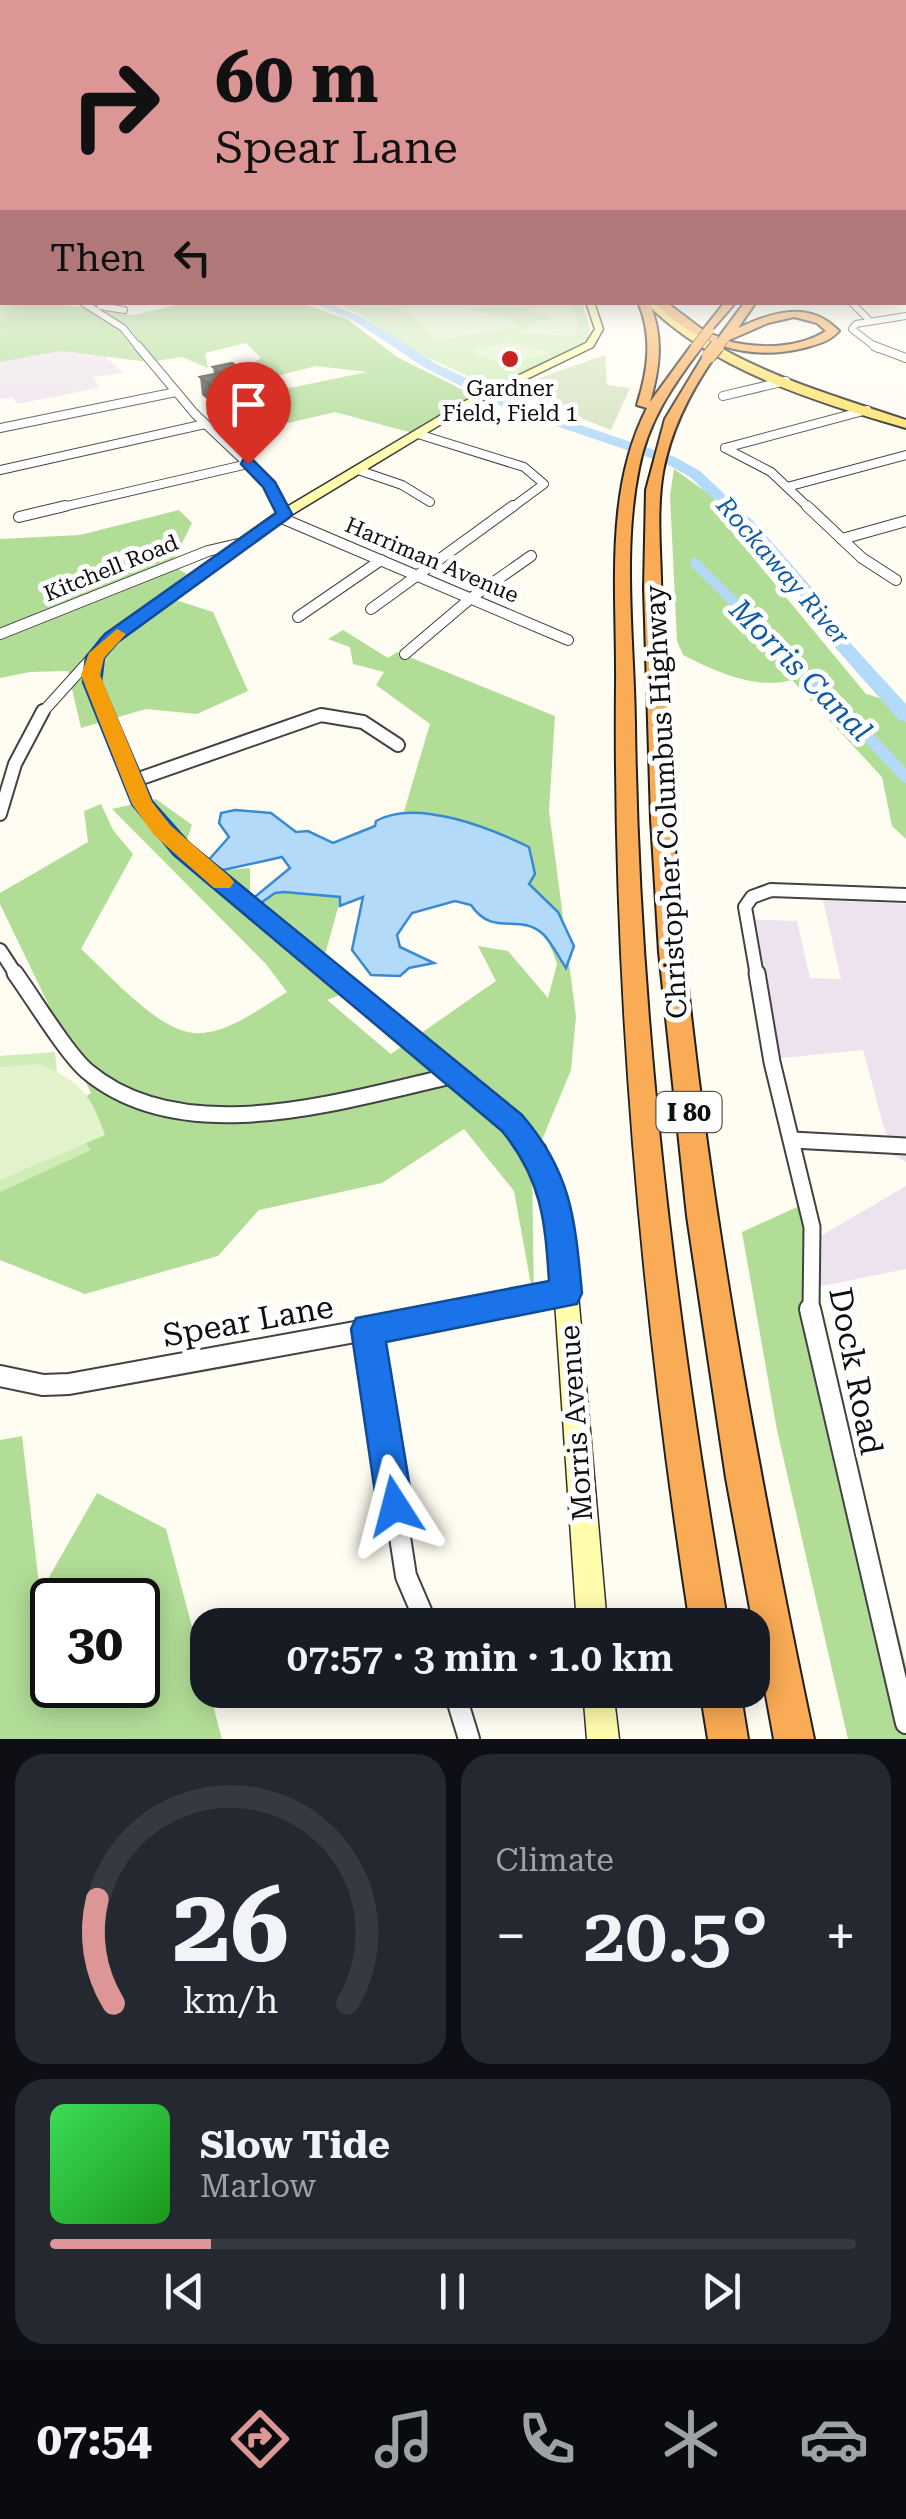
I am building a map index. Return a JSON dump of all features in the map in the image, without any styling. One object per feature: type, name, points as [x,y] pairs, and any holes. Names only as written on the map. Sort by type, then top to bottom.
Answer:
[{"type":"highway","points":[[647,305],[654,338],[651,379],[641,411],[647,419]]},
{"type":"highway","points":[[662,305],[681,321],[725,346],[753,352],[821,340],[833,331],[818,320],[783,315],[758,320],[724,338]]},
{"type":"highway","name":"Christopher Columbus Highway","points":[[729,305],[666,384],[640,436],[652,535],[657,746],[675,999],[717,1308],[794,1739]]},
{"type":"highway","name":"Christopher Columbus Highway","points":[[707,1608],[652,1212],[632,991],[623,814],[626,513],[643,470],[660,449],[677,406],[749,305]]},
{"type":"highway","points":[[723,1708],[728,1739]]},
{"type":"main road","points":[[650,305],[689,337],[722,356],[906,424]]},
{"type":"main road","points":[[681,321],[761,371]]},
{"type":"street","points":[[89,305],[123,328],[205,424],[270,485],[282,515]]},
{"type":"street","points":[[98,305],[124,310]]},
{"type":"street","points":[[0,814],[15,757],[37,717],[59,687],[100,650],[282,515],[468,404],[590,345],[599,330],[591,305]]},
{"type":"street","points":[[855,305],[870,321]]},
{"type":"street","points":[[906,316],[856,324],[852,330],[879,350],[906,358]]},
{"type":"street","points":[[723,396],[786,381]]},
{"type":"street","points":[[0,428],[176,392]]},
{"type":"street","points":[[867,410],[725,448],[771,472],[842,540],[896,580]]},
{"type":"street","points":[[0,470],[205,424]]},
{"type":"street","points":[[371,608],[544,484],[512,463],[418,434]]},
{"type":"street","points":[[787,487],[906,455]]},
{"type":"street","points":[[19,517],[248,464]]},
{"type":"street","points":[[358,470],[402,485],[430,502]]},
{"type":"street","name":"Harriman Avenue","points":[[282,515],[568,640]]},
{"type":"street","points":[[842,540],[906,520]]},
{"type":"street","name":"Kitchell Road","points":[[0,634],[245,539]]},
{"type":"street","points":[[405,654],[471,598],[531,556]]},
{"type":"street","points":[[298,617],[382,560]]},
{"type":"street","name":"Morris Avenue","points":[[100,650],[92,664],[92,682],[150,815],[182,850],[512,1123],[537,1153],[560,1213],[591,1608]]},
{"type":"street","points":[[133,781],[322,715],[342,715],[367,722],[398,746]]},
{"type":"street","name":"Dock Road","points":[[906,895],[771,890],[752,897],[745,907],[772,1062],[812,1227],[808,1298],[906,1724]]},
{"type":"street","points":[[0,950],[81,1064],[106,1086],[150,1106],[202,1115],[258,1113],[456,1075]]},
{"type":"street","points":[[792,1140],[906,1146]]},
{"type":"street","name":"Spear Lane","points":[[0,1376],[68,1384],[566,1293]]},
{"type":"street","points":[[368,1329],[406,1576],[420,1608]]},
{"type":"street","points":[[460,1708],[469,1739]]},
{"type":"street","points":[[600,1708],[603,1739]]},
{"type":"shaded area","points":[[62,351],[105,356],[123,373],[93,377],[99,388],[17,404],[12,397],[0,399],[0,362]]},
{"type":"shaded area","points":[[823,900],[906,904],[906,1162],[891,1154],[863,1050],[772,1059],[744,919],[797,921],[810,978],[841,979]]},
{"type":"shaded area","points":[[906,1186],[906,1269],[812,1288],[812,1241]]},
{"type":"green space","points":[[0,305],[65,305],[134,315],[176,305],[307,305],[347,319],[397,357],[473,395],[416,434],[335,412],[263,429],[245,417],[238,405],[280,390],[367,372],[316,366],[261,380],[236,373],[261,358],[246,343],[205,353],[208,368],[182,357],[149,362],[62,351],[0,362]]},
{"type":"green space","points":[[340,305],[583,305],[590,328],[588,339],[569,353],[490,386],[413,351]]},
{"type":"green space","points":[[395,305],[490,305],[469,309],[507,318],[520,327],[439,339]]},
{"type":"green space","points":[[518,305],[569,305],[579,317],[575,336],[518,333],[532,322],[557,317]]},
{"type":"green space","name":"Gardner Field, Field 1","points":[[509,343],[550,352],[508,366],[469,350]]},
{"type":"green space","points":[[605,355],[607,385],[630,388],[611,430],[508,389]]},
{"type":"green space","points":[[674,469],[726,506],[732,532],[866,694],[906,706],[906,839],[892,826],[882,777],[792,680],[751,681],[683,655],[677,641],[670,496]]},
{"type":"green space","points":[[179,510],[192,523],[171,565],[187,574],[160,595],[213,612],[248,691],[197,714],[146,709],[81,728],[68,671],[0,678],[0,539],[80,535]]},
{"type":"green space","points":[[343,630],[388,658],[397,652],[555,716],[549,811],[576,1016],[571,1070],[532,1164],[534,1301],[514,1191],[464,1129],[382,1183],[259,1210],[218,1256],[85,1294],[0,1260],[0,1192],[91,1150],[61,1113],[91,1093],[0,904],[0,893],[88,842],[84,811],[101,804],[113,830],[133,854],[81,949],[149,1012],[180,1030],[218,1030],[287,992],[266,964],[112,809],[156,799],[192,825],[183,851],[223,870],[250,868],[250,901],[259,905],[275,893],[284,892],[341,897],[321,969],[340,995],[327,1000],[391,1054],[496,981],[478,946],[508,951],[548,998],[557,964],[543,926],[400,825],[430,724],[376,685],[384,672],[353,664],[350,647],[328,639]]},
{"type":"green space","points":[[55,1052],[61,1113],[92,1150],[0,1192],[0,1056]]},
{"type":"green space","points":[[39,1064],[82,1090],[105,1135],[0,1180],[0,1067]]},
{"type":"green space","points":[[806,1203],[812,1288],[906,1666],[906,1739],[848,1739],[777,1430],[742,1232]]},
{"type":"green space","points":[[22,1436],[38,1578],[30,1578],[30,1708],[160,1708],[160,1578],[49,1578],[97,1493],[166,1529],[190,1619],[190,1708],[214,1708],[222,1739],[0,1739],[0,1440]]},
{"type":"water","points":[[221,813],[271,813],[296,832],[308,831],[333,843],[392,815],[432,814],[474,824],[529,847],[535,874],[529,884],[558,912],[574,946],[566,968],[543,934],[534,928],[488,920],[471,905],[455,901],[412,913],[397,935],[400,947],[434,963],[409,968],[400,976],[371,975],[352,950],[363,897],[340,906],[340,897],[284,892],[275,893],[258,905],[250,901],[290,868],[282,857],[223,870],[206,863],[229,837],[219,823]]},
{"type":"building","points":[[232,363],[245,373],[229,376],[237,383],[213,388],[200,377],[220,373],[213,367]]},
{"type":"waterway","name":"Rockaway River","points":[[323,305],[358,319],[431,366],[514,407],[670,460],[695,474],[749,525],[806,592],[824,624],[906,716]]},
{"type":"waterway","name":"Morris Canal","points":[[695,563],[846,714]]},
{"type":"waterway","name":"Morris Canal","points":[[844,711],[906,777]]},
{"type":"slow traffic","points":[[117,634],[95,657],[92,682],[142,804],[182,850],[222,882]]},
{"type":"place","name":"Gardner Field, Field 1","points":[[510,359]]},
{"type":"route","points":[[248,464],[270,485],[284,514],[112,638],[92,664],[92,682],[142,804],[182,850],[512,1123],[537,1153],[560,1213],[566,1293],[368,1329],[395,1506]]}]
